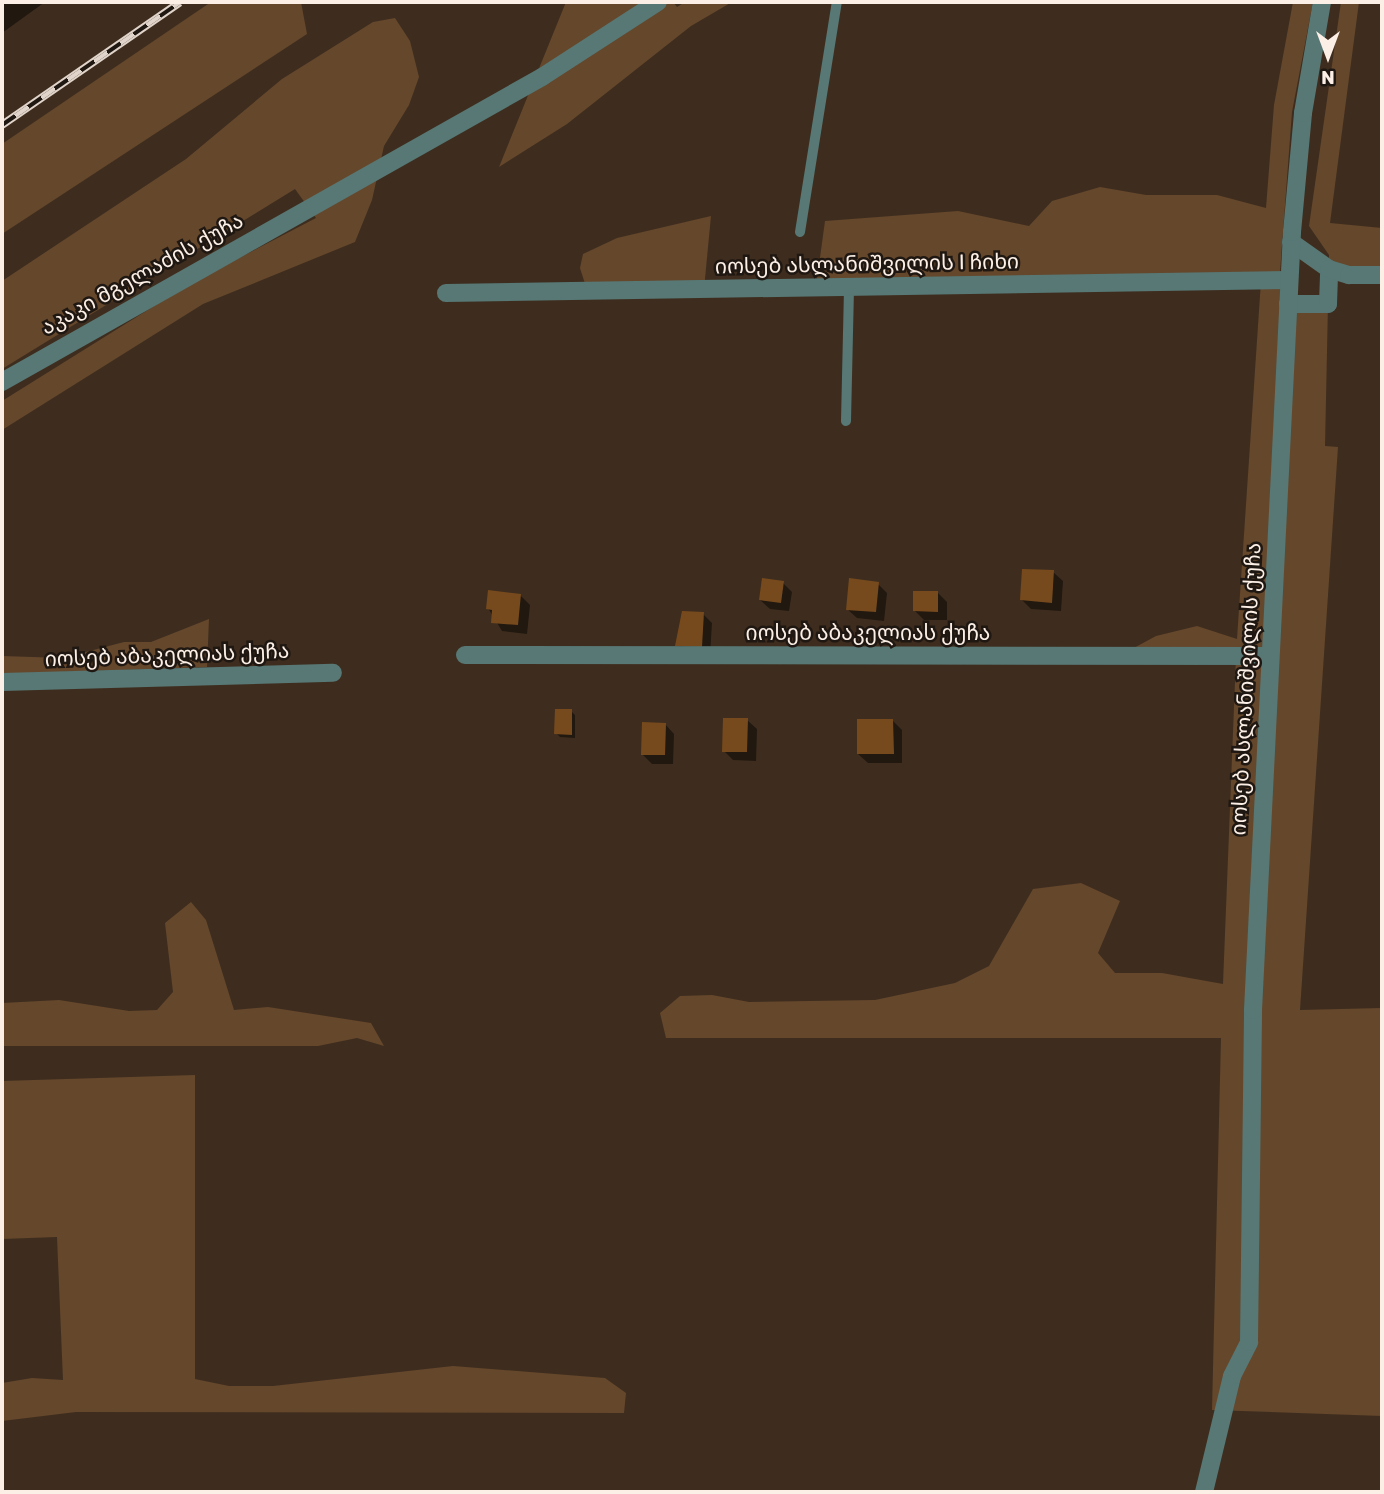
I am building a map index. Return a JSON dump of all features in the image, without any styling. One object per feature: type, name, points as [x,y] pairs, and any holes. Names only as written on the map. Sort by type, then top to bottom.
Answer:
[{"type":"street","name":"აკაკი მგელაძის ქუჩა","points":[[2,382],[542,77],[658,2]]},
{"type":"street","name":"იოსებ ასლანიშვილის ქუჩა","points":[[1204,1492],[1232,1376],[1250,1342],[1253,1010],[1291,242],[1303,113],[1322,2]]},
{"type":"street","points":[[1291,242],[1329,269],[1349,275],[1382,275]]},
{"type":"street","points":[[1288,304],[1328,304],[1329,269]]},
{"type":"street","name":"იოსებ ასლანიშვილის I ჩიხი","points":[[446,293],[1289,280]]},
{"type":"street","name":"იოსებ აბაკელიას ქუჩა","points":[[466,655],[1270,656]]},
{"type":"street","name":"იოსებ აბაკელიას ქუჩა","points":[[2,682],[333,673]]},
{"type":"lane","points":[[800,233],[837,2]]},
{"type":"lane","points":[[846,421],[849,287]]},
{"type":"shaded area","points":[[211,2],[301,2],[307,34],[2,234],[2,144]]},
{"type":"shaded area","points":[[566,2],[673,2],[677,7],[685,2],[732,2],[691,26],[567,124],[499,167]]},
{"type":"shaded area","points":[[1293,2],[1313,2],[1292,112],[1280,272],[1289,280],[1288,304],[1328,304],[1325,446],[1338,447],[1300,1010],[1382,1008],[1382,1416],[1212,1410],[1221,1038],[666,1038],[660,1013],[680,996],[712,995],[749,1002],[875,1000],[955,983],[989,966],[1033,889],[1081,883],[1120,901],[1098,953],[1115,973],[1162,973],[1223,984],[1236,657],[1119,656],[1156,636],[1197,626],[1237,639],[1261,281],[816,287],[825,221],[958,211],[1029,226],[1052,201],[1100,187],[1146,195],[1217,195],[1266,208],[1274,105]]},
{"type":"shaded area","points":[[1341,2],[1359,2],[1330,223],[1382,228],[1382,275],[1329,269],[1329,255],[1309,226]]},
{"type":"shaded area","points":[[395,18],[410,41],[419,77],[409,105],[384,146],[372,200],[355,242],[203,304],[2,430],[2,401],[191,283],[316,218],[295,189],[2,369],[2,281],[186,159],[282,79],[373,22]]},
{"type":"shaded area","points":[[711,216],[704,289],[587,290],[580,268],[583,254],[617,238]]},
{"type":"shaded area","points":[[209,619],[207,667],[2,674],[2,656],[63,658],[124,642],[151,642]]},
{"type":"shaded area","points":[[191,902],[206,920],[234,1010],[268,1007],[371,1023],[384,1046],[357,1038],[318,1046],[2,1046],[2,1003],[59,1000],[129,1011],[157,1010],[173,992],[165,923]]},
{"type":"shaded area","points":[[195,1075],[195,1379],[229,1386],[273,1386],[453,1366],[605,1378],[626,1393],[624,1413],[76,1412],[2,1421],[2,1383],[32,1378],[63,1380],[57,1237],[2,1239],[2,1081]]},
{"type":"building","points":[[1022,569],[1054,570],[1052,603],[1020,600]]},
{"type":"building","points":[[762,578],[784,581],[781,603],[759,600]]},
{"type":"building","points":[[849,578],[879,582],[876,612],[846,610]]},
{"type":"building","points":[[488,590],[521,594],[518,625],[491,623],[492,610],[486,609]]},
{"type":"building","points":[[913,591],[938,591],[938,612],[913,611]]},
{"type":"building","points":[[682,611],[704,612],[702,647],[675,646]]},
{"type":"building","points":[[555,709],[572,709],[572,735],[554,734]]},
{"type":"building","points":[[723,718],[748,718],[747,752],[722,752]]},
{"type":"building","points":[[857,719],[893,719],[894,754],[857,754]]},
{"type":"building","points":[[642,722],[666,723],[665,755],[641,755]]},
{"type":"railway","points":[[2,125],[180,2]]}]
